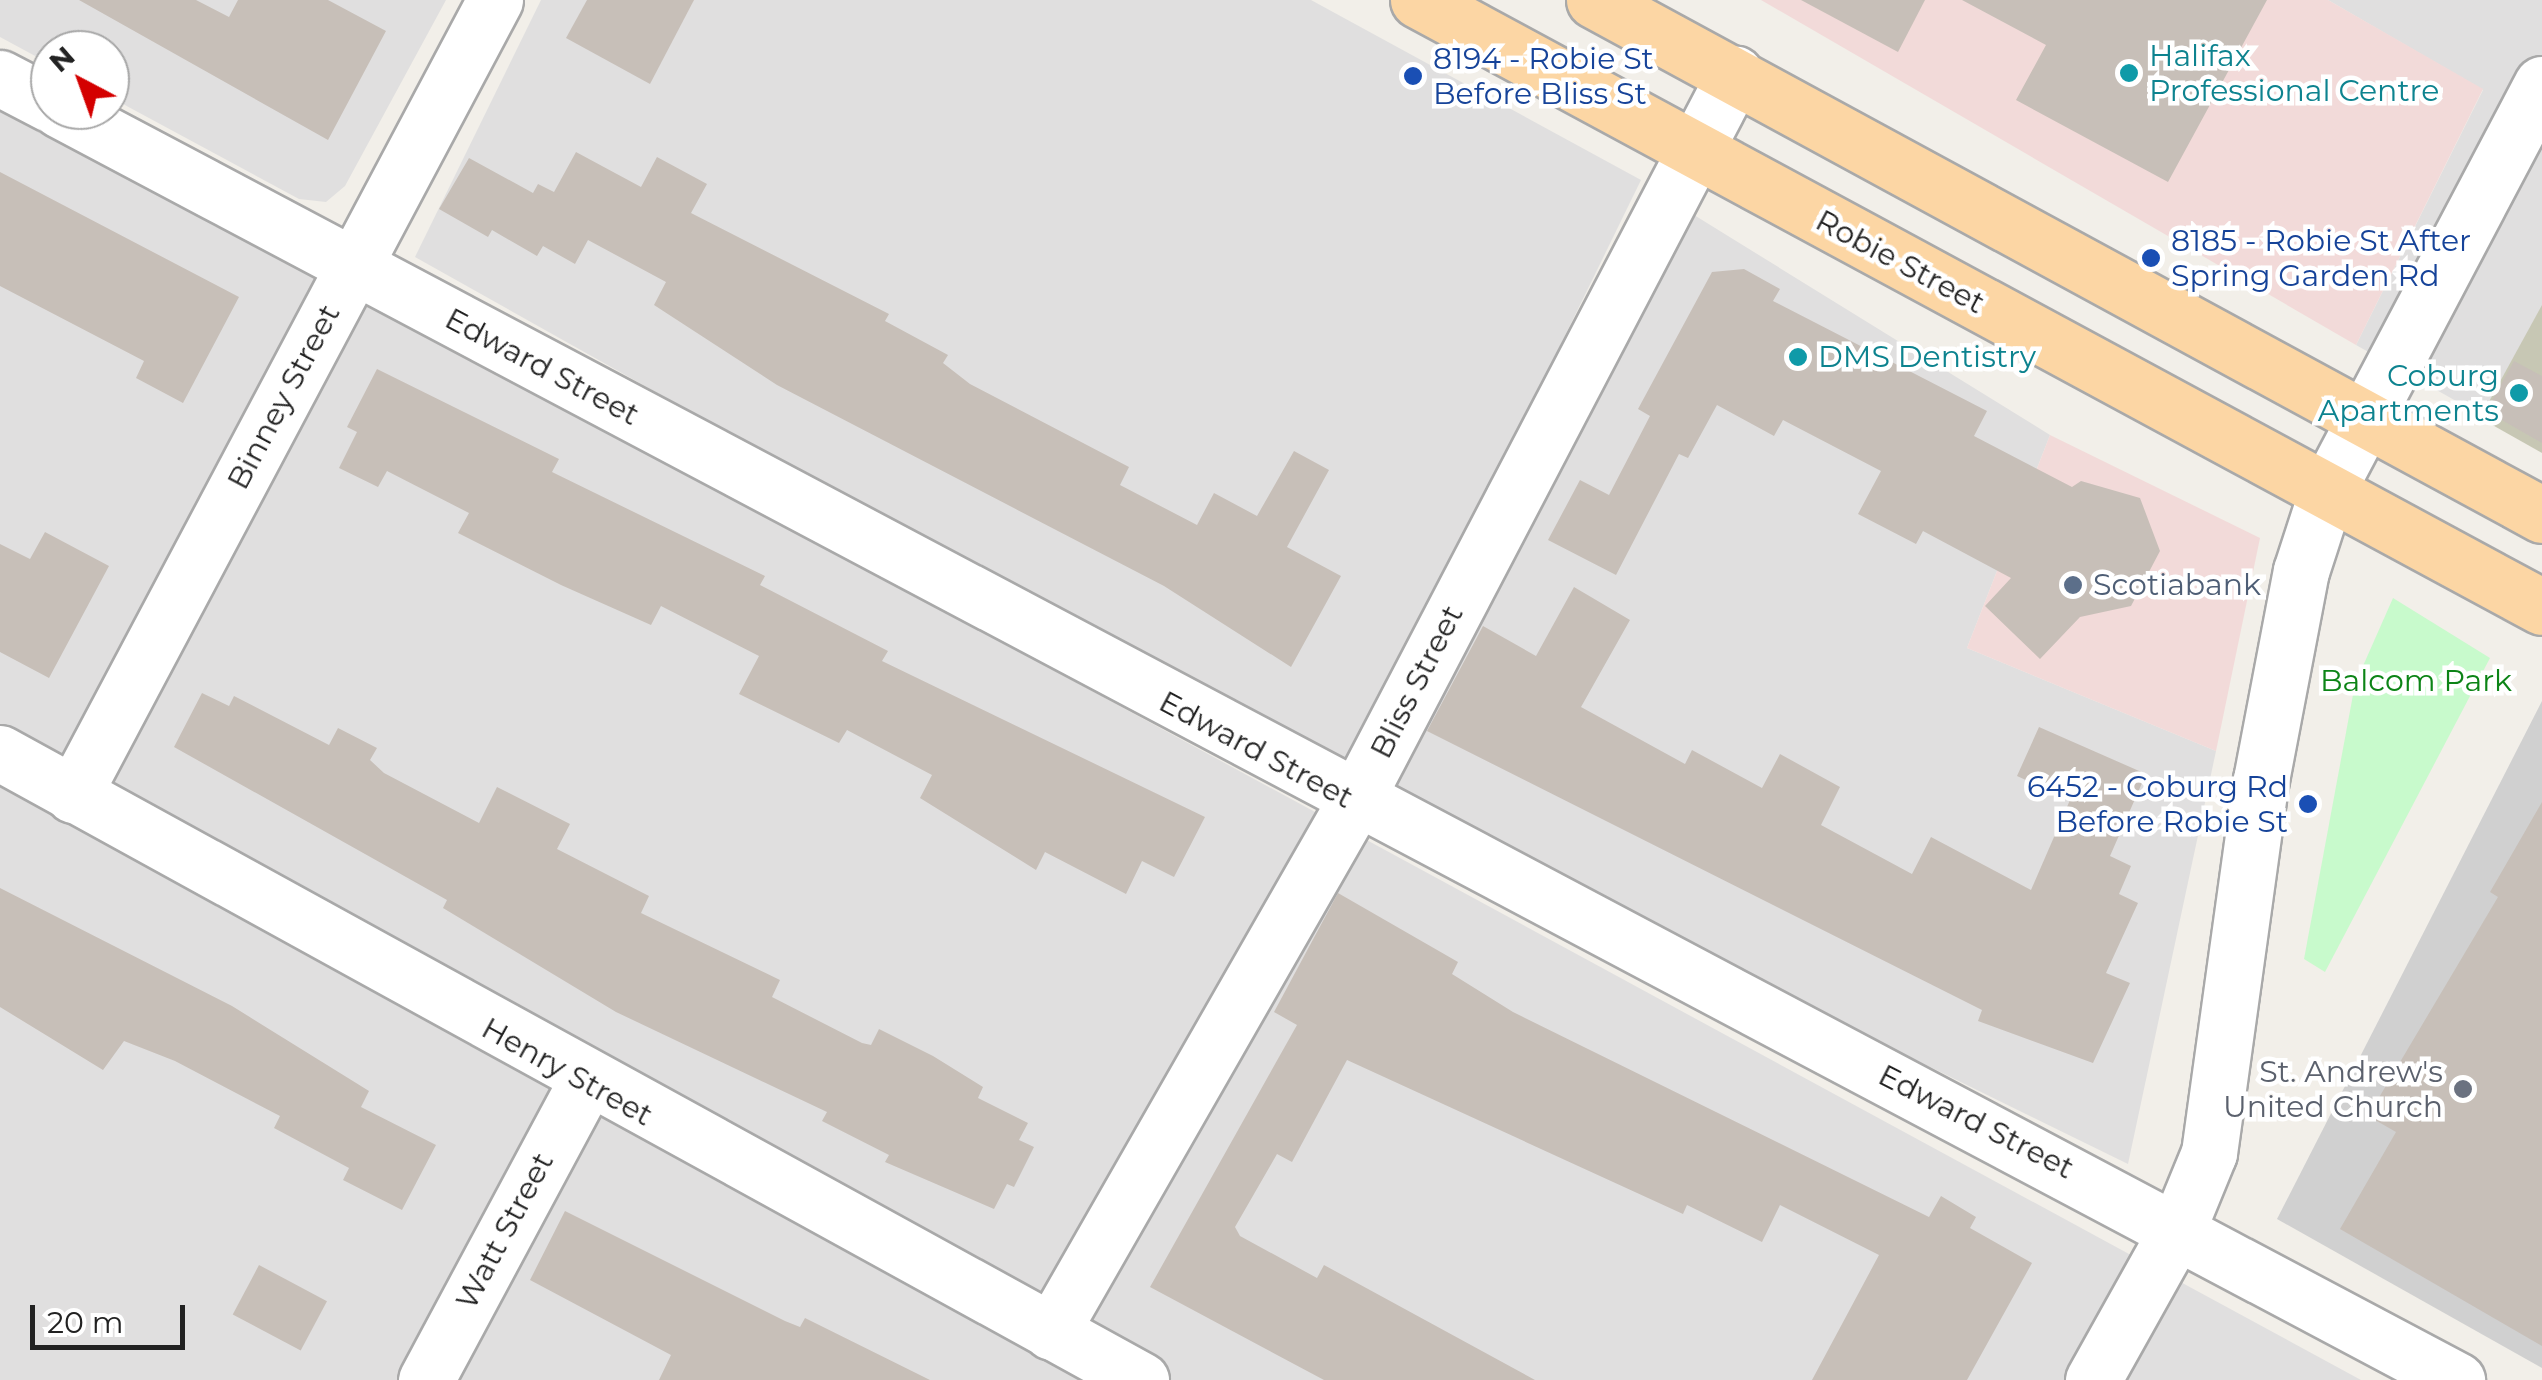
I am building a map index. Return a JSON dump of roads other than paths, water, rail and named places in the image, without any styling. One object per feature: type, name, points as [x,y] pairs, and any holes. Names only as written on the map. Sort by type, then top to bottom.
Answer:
[{"type":"main road","name":"Robie Street","points":[[1418,0],[2542,606]]},
{"type":"main road","points":[[1594,0],[2542,515]]},
{"type":"street","name":"Binney Street","points":[[73,794],[494,0]]},
{"type":"street","name":"Bliss Street","points":[[1051,1332],[1354,803],[1734,74]]},
{"type":"street","points":[[0,78],[30,94]]},
{"type":"street","points":[[2093,1380],[2180,1226],[2210,1153],[2261,780],[2301,571],[2327,491],[2542,84]]},
{"type":"street","name":"Edward Street","points":[[98,130],[1354,803],[2180,1226],[2456,1380]]},
{"type":"street","name":"Henry Street","points":[[0,753],[585,1083],[1140,1380]]},
{"type":"street","name":"Watt Street","points":[[426,1380],[585,1083]]},
{"type":"place","name":"Halifax Professional Centre","points":[[2129,73]]},
{"type":"place","name":"8194 - Robie St Before Bliss St","points":[[1413,76]]},
{"type":"place","name":"8185 - Robie St After Spring Garden Rd","points":[[2151,258]]},
{"type":"place","name":"DMS Dentistry","points":[[1798,357]]},
{"type":"place","name":"Coburg Apartments","points":[[2519,393]]},
{"type":"place","name":"Scotiabank","points":[[2073,585]]},
{"type":"place","name":"6452 - Coburg Rd Before Robie St","points":[[2308,804]]},
{"type":"place","name":"St. Andrew's United Church","points":[[2463,1089]]},
{"type":"park label","name":"Balcom Park","points":[[2416,681]]}]
